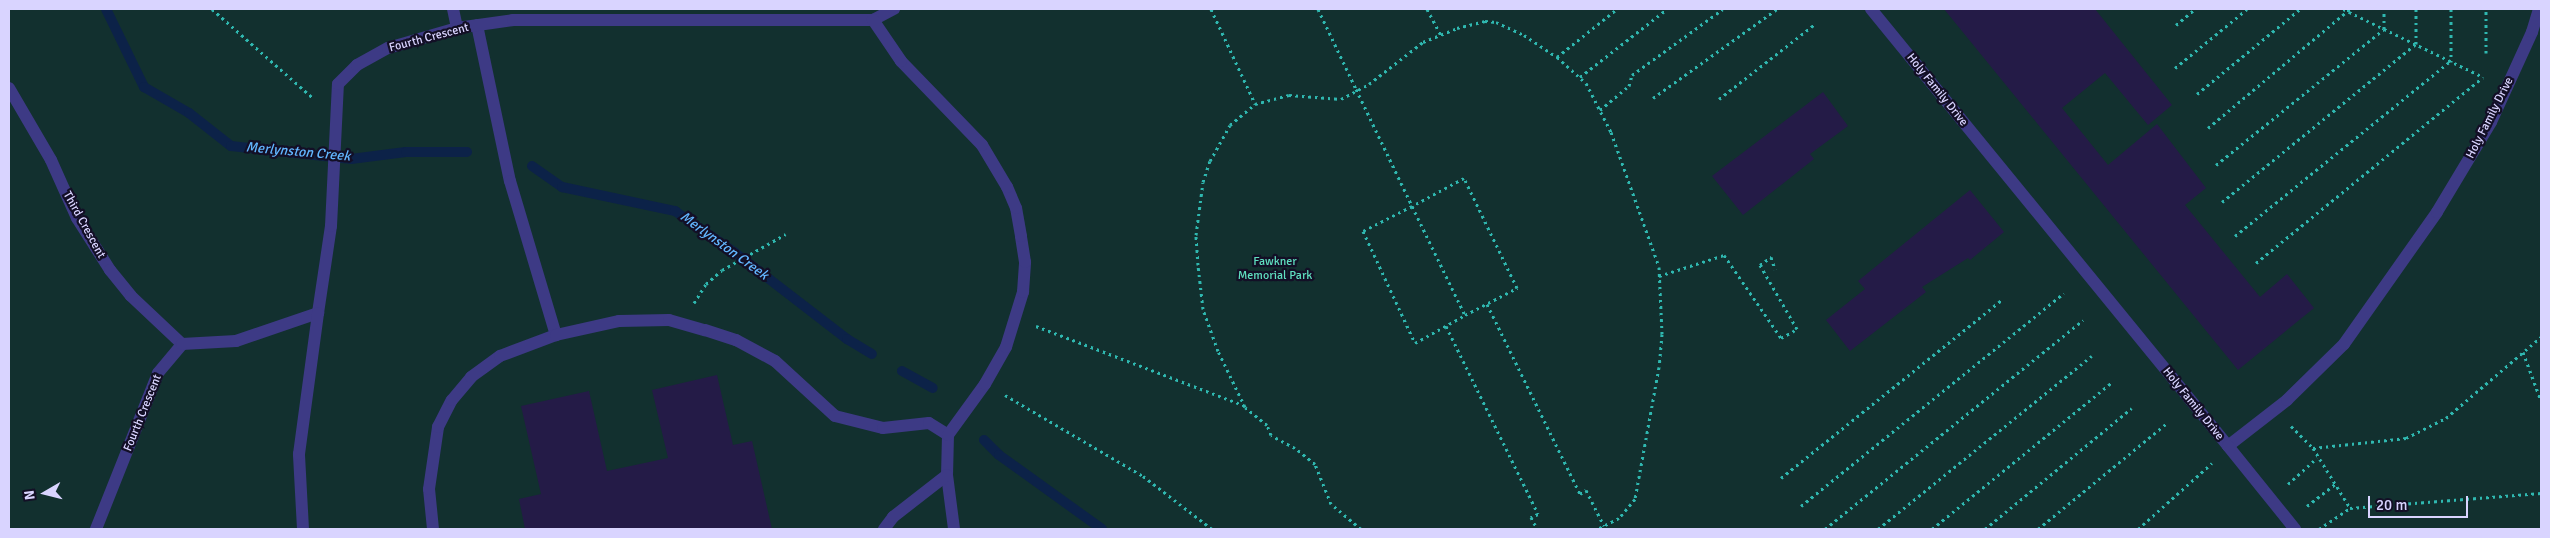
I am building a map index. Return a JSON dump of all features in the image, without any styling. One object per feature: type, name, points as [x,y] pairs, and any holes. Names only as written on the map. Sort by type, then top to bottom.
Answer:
[{"type":"lane","points":[[452,9],[457,28]]},
{"type":"lane","name":"Fourth Crescent","points":[[303,529],[299,454],[331,226],[334,118],[338,84],[357,66],[388,48],[457,28],[477,25],[511,14],[873,20],[894,9]]},
{"type":"lane","name":"Holy Family Drive","points":[[1871,9],[2228,446],[2273,410],[2344,344],[2437,212],[2490,122],[2539,9]]},
{"type":"lane","points":[[873,20],[901,61],[982,145],[1007,188],[1016,208],[1025,262],[1023,292],[1006,347],[985,384],[948,435],[947,475],[954,529]]},
{"type":"lane","points":[[477,25],[510,181],[556,334]]},
{"type":"lane","name":"Third Crescent","points":[[9,88],[51,160],[77,218],[110,270],[131,296],[182,344]]},
{"type":"lane","points":[[182,344],[236,341],[318,313]]},
{"type":"lane","points":[[432,529],[429,488],[438,427],[452,400],[471,377],[500,356],[556,334],[619,321],[669,320],[736,340],[775,361],[835,416],[883,428],[929,423],[948,435]]},
{"type":"lane","name":"Fourth Crescent","points":[[96,529],[158,373],[182,344]]},
{"type":"lane","points":[[2228,446],[2292,525]]},
{"type":"lane","points":[[884,529],[893,517],[947,475]]},
{"type":"path","points":[[212,9],[334,118]]},
{"type":"path","points":[[1211,9],[1255,104]]},
{"type":"path","points":[[1318,9],[1464,315]]},
{"type":"path","points":[[1427,9],[1441,35]]},
{"type":"path","points":[[1556,56],[1617,9]]},
{"type":"path","points":[[1580,77],[1667,9]]},
{"type":"path","points":[[1600,110],[1629,86],[1632,75],[1723,9]]},
{"type":"path","points":[[1653,98],[1777,9]]},
{"type":"path","points":[[2176,25],[2195,9]]},
{"type":"path","points":[[2175,68],[2247,9]]},
{"type":"path","points":[[2197,94],[2300,9]]},
{"type":"path","points":[[2343,9],[2350,10],[2384,29],[2506,88]]},
{"type":"path","points":[[2384,9],[2384,29]]},
{"type":"path","points":[[2416,9],[2416,44]]},
{"type":"path","points":[[2235,236],[2450,61],[2451,9]]},
{"type":"path","points":[[2486,9],[2486,53]]},
{"type":"path","points":[[2208,128],[2350,10]]},
{"type":"path","points":[[1245,407],[1218,351],[1203,309],[1196,235],[1203,182],[1210,161],[1230,125],[1255,104],[1288,95],[1341,99],[1356,89],[1369,84],[1423,42],[1472,24],[1496,22],[1556,56],[1580,77],[1600,110],[1614,141],[1659,276],[1662,334],[1647,445],[1635,499],[1619,518],[1597,529]]},
{"type":"path","points":[[1719,99],[1815,24]]},
{"type":"path","points":[[2216,165],[2384,29]]},
{"type":"path","points":[[2222,202],[2416,44]]},
{"type":"path","points":[[2256,263],[2483,78]]},
{"type":"path","points":[[1464,178],[1516,288],[1487,304],[1415,343],[1363,231],[1464,178]]},
{"type":"path","points":[[680,322],[706,284],[722,270],[786,234]]},
{"type":"path","points":[[1659,276],[1724,255],[1781,338],[1797,329],[1760,265],[1771,257],[1775,269]]},
{"type":"path","points":[[1801,506],[2064,292]]},
{"type":"path","points":[[1781,478],[2003,299]]},
{"type":"path","points":[[1487,304],[1580,494],[1586,490],[1604,526]]},
{"type":"path","points":[[1015,318],[1245,407],[1267,425],[1271,435],[1295,448],[1315,464],[1331,504],[1361,529]]},
{"type":"path","points":[[1825,529],[2083,320]]},
{"type":"path","points":[[1446,326],[1538,514],[1532,517],[1537,529]]},
{"type":"path","points":[[2313,448],[2406,438],[2446,418],[2541,337]]},
{"type":"path","points":[[2523,352],[2541,400]]},
{"type":"path","points":[[1878,529],[2092,356]]},
{"type":"path","points":[[1932,529],[2112,382]]},
{"type":"path","points":[[985,384],[1143,476],[1212,529]]},
{"type":"path","points":[[1984,529],[2132,408]]},
{"type":"path","points":[[2273,410],[2313,448],[2317,458],[2336,483],[2350,508]]},
{"type":"path","points":[[2038,529],[2166,424]]},
{"type":"path","points":[[2138,529],[2192,482],[2228,446]]},
{"type":"path","points":[[2271,499],[2317,458]]},
{"type":"path","points":[[2292,525],[2336,483]]},
{"type":"path","points":[[2319,529],[2350,508],[2541,493]]},
{"type":"green space","name":"Fawkner Memorial Park","points":[[9,9],[2541,9],[2541,529],[9,529]]},
{"type":"building","points":[[1944,9],[2095,9],[2172,105],[2148,125],[2105,73],[2062,108],[2108,165],[2157,124],[2206,188],[2185,205],[2260,297],[2287,274],[2314,308],[2238,370]]},
{"type":"building","points":[[1823,92],[1848,126],[1810,154],[1814,159],[1743,215],[1712,176]]},
{"type":"building","points":[[1970,190],[2004,232],[1970,260],[1968,258],[1922,287],[1926,292],[1850,351],[1826,320],[1865,289],[1858,281]]},
{"type":"building","points":[[717,375],[733,445],[752,441],[772,529],[525,529],[519,499],[541,494],[521,406],[589,391],[607,471],[668,458],[652,390]]},
{"type":"waterway","name":"Merlynston Creek","points":[[106,9],[144,87],[189,113],[231,146],[351,159],[406,152],[467,152]]},
{"type":"waterway","name":"Merlynston Creek","points":[[532,166],[562,187],[675,211],[734,252],[847,339],[872,354]]},
{"type":"waterway","name":"Merlynston Creek","points":[[902,371],[933,388]]},
{"type":"waterway","name":"Merlynston Creek","points":[[984,440],[999,455],[1102,529]]}]
